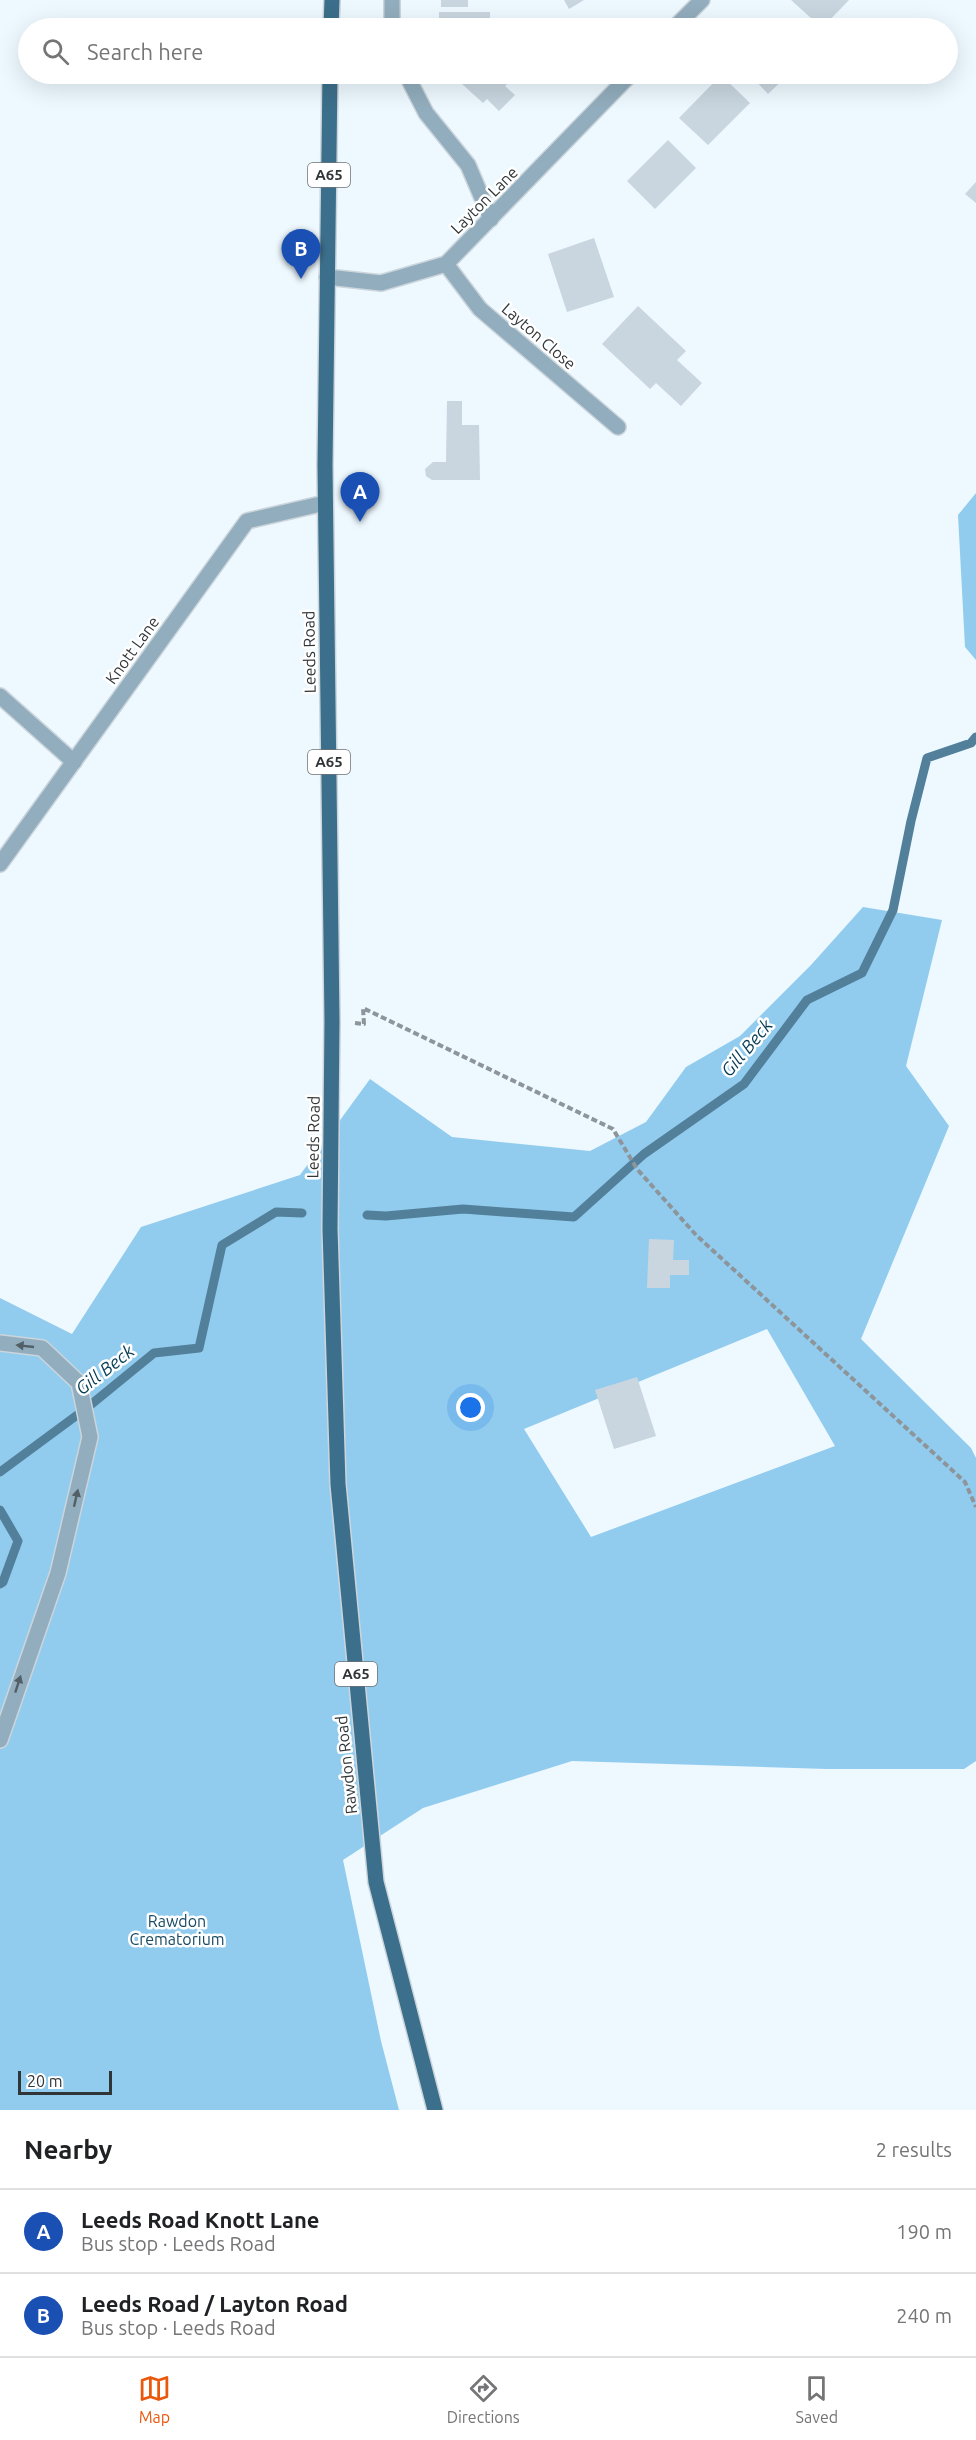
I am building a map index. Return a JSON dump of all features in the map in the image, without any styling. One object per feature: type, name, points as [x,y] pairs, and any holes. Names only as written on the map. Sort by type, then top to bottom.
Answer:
[{"type":"main road","points":[[331,18],[332,0]]},
{"type":"main road","name":"Leeds Road","points":[[330,84],[325,503],[332,1021],[330,1229]]},
{"type":"main road","name":"Rawdon Road","points":[[330,1229],[338,1484],[376,1882],[435,2110]]},
{"type":"street","points":[[392,0],[392,18]]},
{"type":"street","points":[[684,18],[702,0]]},
{"type":"street","points":[[411,84],[426,113],[468,165],[491,219]]},
{"type":"street","name":"Layton Lane","points":[[327,277],[381,283],[446,264],[621,84]]},
{"type":"street","name":"Layton Close","points":[[446,264],[480,309],[618,427]]},
{"type":"street","name":"Knott Lane","points":[[0,864],[247,521],[325,503]]},
{"type":"street","points":[[0,696],[74,762]]},
{"type":"street","points":[[0,1343],[42,1348],[79,1383],[90,1437],[58,1573],[0,1740]]},
{"type":"path","points":[[364,1024],[363,1008],[613,1129],[637,1169],[696,1235],[965,1482],[976,1507]]},
{"type":"green space","points":[[976,493],[976,660],[965,647],[958,515]]},
{"type":"green space","name":"Rawdon Crematorium","points":[[863,907],[942,920],[906,1066],[949,1126],[861,1339],[971,1448],[976,1458],[976,1761],[964,1769],[827,1769],[572,1761],[423,1808],[343,1860],[381,2041],[399,2110],[0,2110],[0,1298],[72,1334],[141,1227],[300,1175],[370,1079],[452,1137],[590,1151],[646,1122],[686,1067],[740,1036],[811,965]],"holes":[[[767,1329],[835,1446],[591,1537],[524,1429]]]},
{"type":"building","points":[[441,0],[468,0],[468,7],[441,7]]},
{"type":"building","points":[[564,0],[584,0],[569,9]]},
{"type":"building","points":[[791,0],[849,0],[832,18],[811,18]]},
{"type":"building","points":[[439,12],[490,12],[490,18],[439,18]]},
{"type":"building","points":[[462,84],[507,84],[505,86],[515,95],[499,111],[487,99],[483,103]]},
{"type":"building","points":[[712,84],[730,84],[750,103],[708,145],[679,118]]},
{"type":"building","points":[[758,84],[778,84],[768,94]]},
{"type":"building","points":[[668,140],[696,168],[655,209],[627,181]]},
{"type":"building","points":[[976,182],[976,203],[965,194]]},
{"type":"building","points":[[594,238],[614,297],[567,312],[548,254]]},
{"type":"building","points":[[638,306],[686,351],[677,360],[702,383],[681,406],[656,383],[650,389],[602,344]]},
{"type":"building","points":[[447,401],[462,401],[462,425],[479,425],[480,480],[432,480],[426,476],[425,469],[433,462],[446,462]]},
{"type":"building","points":[[649,1239],[674,1240],[673,1260],[689,1260],[689,1275],[670,1275],[670,1288],[647,1288]]},
{"type":"building","points":[[637,1377],[656,1436],[614,1449],[595,1390]]},
{"type":"waterway","name":"Gill Beck","points":[[367,1215],[386,1216],[463,1209],[574,1217],[644,1154],[744,1084],[807,1000],[862,973],[893,910],[911,821],[927,758],[971,743],[976,737]]},
{"type":"waterway","name":"Gill Beck","points":[[0,1472],[88,1407],[154,1353],[199,1348],[222,1245],[276,1212],[302,1213]]},
{"type":"waterway","name":"Gill Beck","points":[[0,1510],[18,1541],[3,1582],[0,1584]]},
{"type":"place","name":"Leeds Road / Layton Road","points":[[301,279]]},
{"type":"place","name":"Leeds Road Knott Lane","points":[[360,522]]}]
